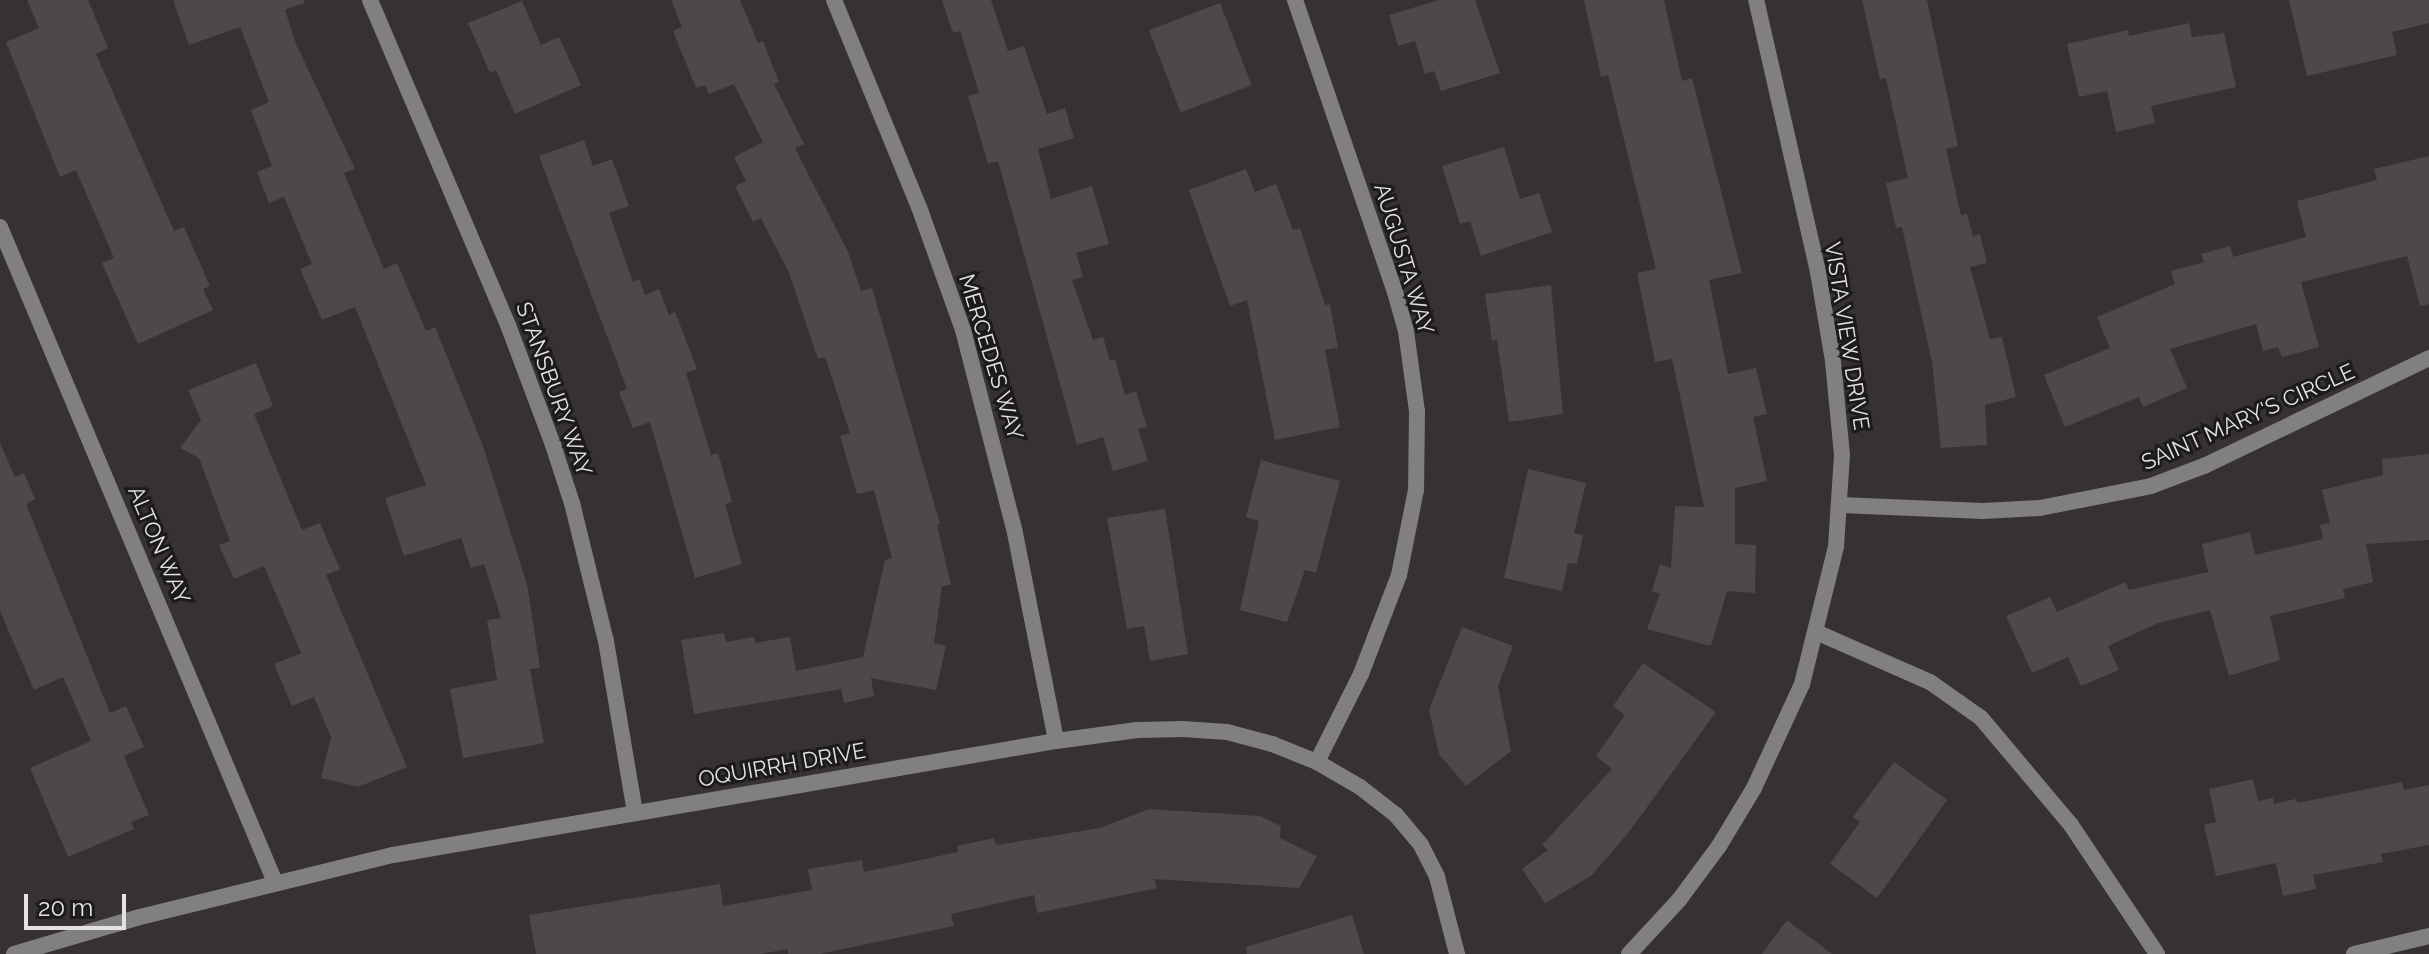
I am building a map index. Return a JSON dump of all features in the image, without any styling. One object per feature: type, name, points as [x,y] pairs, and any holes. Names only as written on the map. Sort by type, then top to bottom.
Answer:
[{"type":"street","name":"STANSBURY WAY","points":[[370,0],[508,325],[572,503],[606,641],[635,812]]},
{"type":"street","name":"MERCEDES WAY","points":[[834,0],[919,207],[963,330],[1011,513],[1056,741]]},
{"type":"street","name":"AUGUSTA WAY","points":[[1295,0],[1395,292],[1406,331],[1417,411],[1416,490],[1399,575],[1367,660],[1317,762]]},
{"type":"street","name":"VISTA VIEW DRIVE","points":[[1629,954],[1679,900],[1719,846],[1754,788],[1802,684],[1833,562],[1841,505],[1840,408],[1826,316],[1756,0]]},
{"type":"street","name":"ALTON WAY","points":[[0,227],[275,882]]},
{"type":"street","name":"SAINT MARY'S CIRCLE","points":[[1841,505],[1983,511],[2040,508],[2151,486],[2204,466],[2429,358]]},
{"type":"street","points":[[1816,632],[1930,682],[1981,718],[2071,825],[2157,954]]},
{"type":"street","name":"OQUIRRH DRIVE","points":[[14,954],[275,882],[423,849],[1056,741],[1137,730],[1212,731],[1272,744],[1317,762],[1384,806],[1421,845],[1437,877],[1457,954]]},
{"type":"street","points":[[2354,954],[2429,936]]},
{"type":"building","points":[[27,0],[88,0],[108,48],[96,54],[174,231],[184,227],[210,286],[203,289],[213,310],[138,344],[102,263],[114,258],[76,170],[60,177],[6,42],[39,28]]},
{"type":"building","points":[[173,0],[304,0],[304,3],[285,10],[296,44],[355,169],[344,173],[384,269],[397,263],[426,331],[435,327],[483,446],[527,584],[540,668],[530,669],[544,743],[463,758],[450,689],[497,680],[487,620],[501,618],[484,564],[471,568],[461,538],[404,556],[385,498],[426,485],[355,307],[322,320],[300,269],[312,264],[284,197],[269,203],[257,172],[272,166],[251,110],[269,102],[240,27],[189,45]]},
{"type":"building","points":[[671,0],[740,0],[758,43],[763,41],[779,82],[774,84],[804,144],[795,148],[848,252],[861,291],[872,288],[940,524],[937,525],[951,585],[942,586],[934,643],[946,646],[936,690],[871,678],[874,696],[844,703],[841,689],[694,714],[681,640],[724,633],[726,642],[754,637],[755,643],[790,637],[796,671],[863,657],[885,560],[892,558],[874,490],[857,494],[840,436],[850,433],[825,357],[818,359],[789,273],[761,218],[753,222],[735,186],[746,181],[734,157],[763,142],[734,84],[709,94],[705,85],[696,88],[673,31],[682,27]]},
{"type":"building","points":[[942,0],[991,0],[1008,51],[1024,46],[1047,114],[1065,108],[1074,138],[1038,149],[1051,199],[1092,186],[1109,244],[1076,253],[1083,277],[1072,280],[1093,340],[1103,337],[1110,361],[1115,359],[1125,395],[1136,391],[1147,427],[1138,429],[1148,461],[1113,471],[1103,437],[1077,445],[998,161],[988,164],[968,96],[979,93],[960,31],[953,33]]},
{"type":"building","points":[[1439,0],[1475,0],[1500,73],[1441,91],[1434,71],[1425,74],[1415,41],[1398,46],[1389,15]]},
{"type":"building","points":[[1584,0],[1664,0],[1682,81],[1692,78],[1742,273],[1709,280],[1728,374],[1756,368],[1767,414],[1753,417],[1767,481],[1735,488],[1735,544],[1756,545],[1755,593],[1727,591],[1711,646],[1647,629],[1660,594],[1652,591],[1660,564],[1671,568],[1675,506],[1704,507],[1672,359],[1655,362],[1637,273],[1656,269],[1608,75],[1601,77]]},
{"type":"building","points":[[1862,0],[1927,0],[1958,146],[1946,149],[1961,215],[1967,214],[1973,236],[1980,234],[1987,263],[1970,267],[1990,339],[2002,337],[2016,397],[1985,405],[1987,445],[1941,448],[1932,362],[1902,227],[1896,228],[1886,183],[1908,178],[1886,78],[1880,79]]},
{"type":"building","points":[[2289,0],[2429,0],[2429,23],[2392,32],[2397,55],[2307,76]]},
{"type":"building","points":[[522,1],[541,45],[559,37],[581,85],[515,114],[496,70],[490,73],[468,23]]},
{"type":"building","points":[[1220,3],[1252,85],[1181,112],[1149,30]]},
{"type":"building","points":[[2189,23],[2192,37],[2224,33],[2236,87],[2151,106],[2155,123],[2116,132],[2107,91],[2079,97],[2067,44],[2128,30],[2129,36]]},
{"type":"building","points":[[584,140],[593,166],[612,159],[629,206],[609,213],[633,282],[639,279],[645,295],[659,289],[669,315],[675,312],[697,369],[686,373],[711,455],[718,453],[732,502],[725,504],[742,564],[695,578],[650,422],[633,428],[619,392],[627,389],[539,156]]},
{"type":"building","points":[[1504,147],[1520,199],[1539,193],[1552,232],[1481,256],[1470,221],[1460,224],[1442,166]]},
{"type":"building","points":[[2429,156],[2429,304],[2420,306],[2407,256],[2301,282],[2319,347],[2282,357],[2278,347],[2263,351],[2256,324],[2170,349],[2187,388],[2143,407],[2139,397],[2065,427],[2044,375],[2110,348],[2097,317],[2175,284],[2171,271],[2204,262],[2201,254],[2230,246],[2233,257],[2306,237],[2297,201],[2377,180],[2374,169]]},
{"type":"building","points":[[1246,169],[1255,192],[1276,184],[1293,230],[1300,228],[1325,305],[1330,304],[1338,348],[1325,350],[1340,427],[1275,440],[1247,300],[1230,306],[1189,190]]},
{"type":"building","points":[[1551,285],[1563,414],[1509,422],[1497,340],[1492,341],[1485,294]]},
{"type":"building","points":[[256,363],[273,406],[254,414],[302,530],[320,523],[340,569],[326,575],[407,767],[358,787],[321,778],[331,737],[314,697],[292,706],[274,664],[301,653],[264,566],[234,579],[219,545],[230,541],[199,458],[180,448],[201,420],[188,390]]},
{"type":"building","points":[[0,443],[15,477],[24,473],[35,499],[26,504],[110,713],[126,706],[144,747],[124,756],[149,815],[131,822],[134,829],[68,857],[30,768],[91,741],[63,677],[34,690],[0,611]]},
{"type":"building","points":[[2429,454],[2429,540],[2366,544],[2373,582],[2343,589],[2345,598],[2270,616],[2280,660],[2229,676],[2210,610],[2158,623],[2108,646],[2119,670],[2081,686],[2068,657],[2032,673],[2006,616],[2050,597],[2057,612],[2125,582],[2129,590],[2208,572],[2202,544],[2250,532],[2255,555],[2323,539],[2320,525],[2330,523],[2322,490],[2383,475],[2382,459]]},
{"type":"building","points":[[1261,460],[1340,481],[1316,573],[1305,570],[1287,622],[1240,610],[1259,521],[1246,517]]},
{"type":"building","points":[[1528,469],[1586,483],[1574,533],[1583,535],[1577,564],[1568,563],[1562,591],[1504,578]]},
{"type":"building","points":[[1165,509],[1188,654],[1150,661],[1144,626],[1127,629],[1107,518]]},
{"type":"building","points":[[1462,627],[1513,646],[1498,686],[1511,751],[1466,786],[1439,754],[1429,710]]},
{"type":"building","points":[[1643,663],[1716,712],[1629,832],[1591,876],[1545,903],[1522,869],[1548,850],[1542,845],[1612,769],[1596,756],[1625,715],[1613,706]]},
{"type":"building","points":[[1894,762],[1947,800],[1877,898],[1830,864],[1860,822],[1853,817]]},
{"type":"building","points":[[2253,779],[2258,801],[2273,798],[2274,804],[2296,799],[2297,803],[2402,782],[2404,790],[2429,785],[2429,845],[2381,854],[2383,862],[2313,875],[2316,889],[2283,896],[2276,863],[2216,876],[2204,825],[2216,822],[2209,789]]},
{"type":"building","points":[[1149,809],[1260,816],[1281,826],[1280,838],[1317,856],[1299,888],[1154,879],[1157,888],[1037,913],[1034,895],[951,914],[954,926],[819,954],[788,954],[788,949],[760,954],[536,954],[529,915],[720,884],[723,906],[812,890],[808,869],[862,860],[864,872],[958,852],[957,846],[994,838],[996,845],[1100,828]]},
{"type":"building","points":[[1352,915],[1364,954],[1247,954],[1246,947]]},
{"type":"building","points":[[1787,920],[1832,954],[1762,954]]}]
